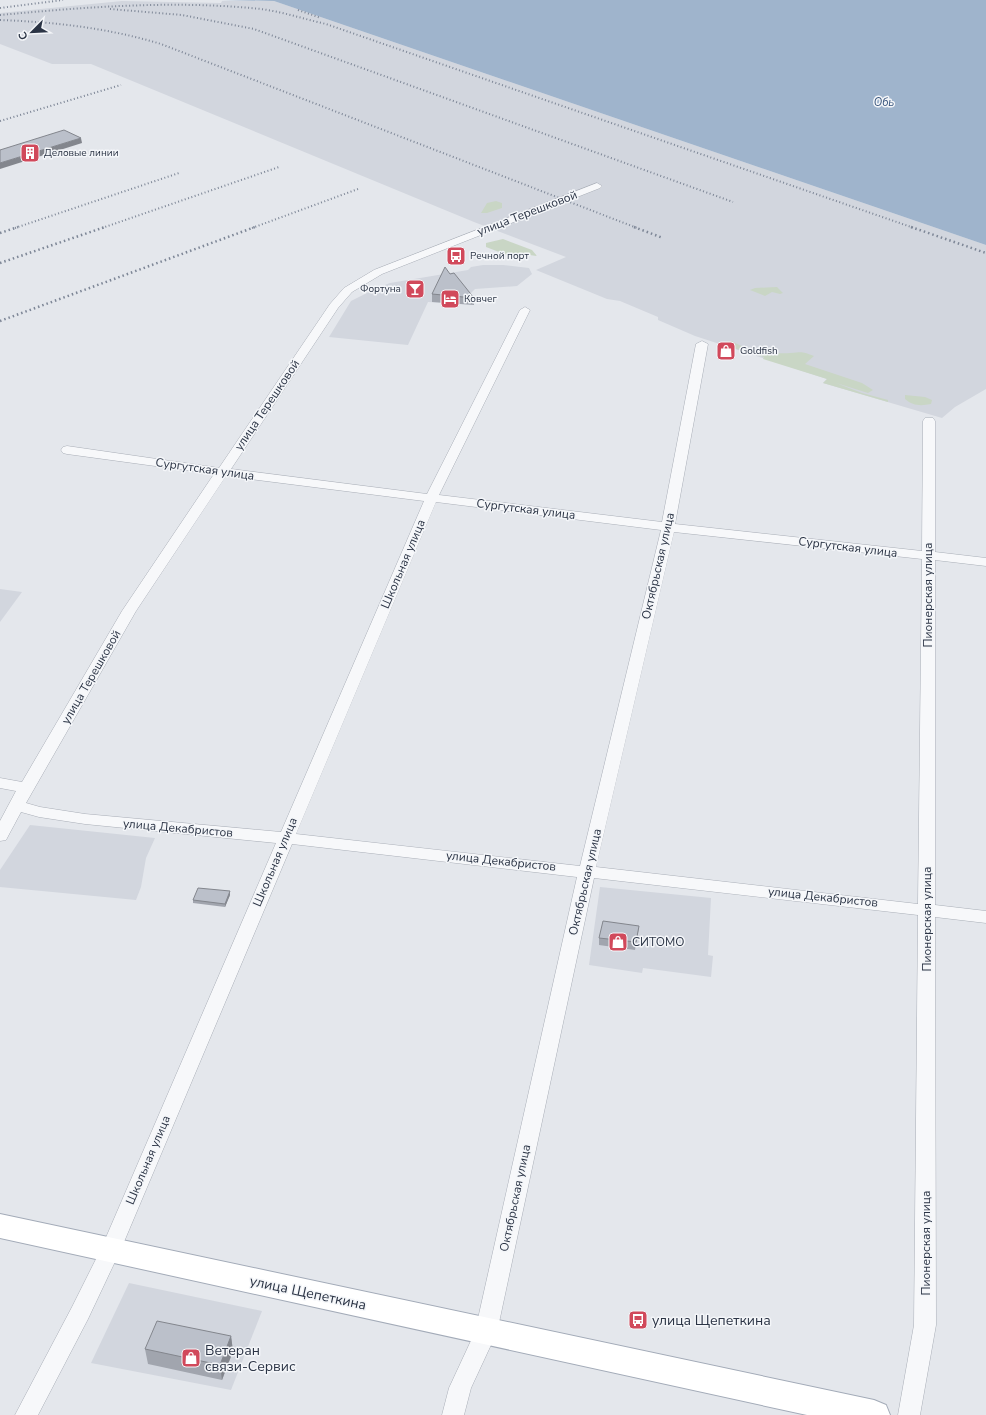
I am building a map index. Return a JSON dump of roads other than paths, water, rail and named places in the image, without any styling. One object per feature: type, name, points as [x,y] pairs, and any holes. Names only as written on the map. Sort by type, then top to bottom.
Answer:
[{"type":"main road","name":"улица Щепеткина","points":[[0,1226],[874,1415]]},
{"type":"street","name":"улица Терешковой","points":[[0,836],[16,805],[129,611],[334,306],[348,290],[366,279],[405,261],[597,186]]},
{"type":"street","name":"Школьная улица","points":[[26,1415],[80,1313],[111,1249],[285,838],[432,497],[525,310]]},
{"type":"street","name":"Октябрьская улица","points":[[453,1415],[460,1388],[486,1332],[587,871],[668,527],[702,344]]},
{"type":"street","name":"Пионерская улица","points":[[909,1415],[925,1325],[929,421]]},
{"type":"street","name":"Сургутская улица","points":[[67,450],[668,527],[986,562]]},
{"type":"street","points":[[0,783],[26,788]]},
{"type":"street","name":"улица Декабристов","points":[[16,805],[39,812],[85,819],[285,838],[927,909],[986,917]]},
{"type":"water","name":"Обь","points":[[221,0],[986,0],[986,245],[274,1]]},
{"type":"railway","points":[[0,8],[63,0]]},
{"type":"railway","points":[[0,15],[65,9],[163,5],[229,6],[261,9],[285,14],[326,24],[914,228]]},
{"type":"railway","points":[[110,9],[182,15],[254,29],[733,202]]},
{"type":"railway","points":[[298,10],[321,18]]},
{"type":"railway","points":[[0,20],[41,22],[81,27],[141,38],[161,44],[637,228]]},
{"type":"railway","points":[[0,121],[121,85]]},
{"type":"railway","points":[[102,228],[279,167]]},
{"type":"railway","points":[[15,228],[179,173]]},
{"type":"railway","points":[[252,228],[358,189]]},
{"type":"railway","points":[[0,263],[105,227]]},
{"type":"railway","points":[[0,321],[255,227]]},
{"type":"railway","points":[[634,227],[663,238]]},
{"type":"railway","points":[[911,227],[986,253]]},
{"type":"railway","points":[[0,233],[15,228]]},
{"type":"place","name":"Деловые линии","points":[[30,153]]},
{"type":"place","name":"Речной порт","points":[[456,256]]},
{"type":"place","name":"Фортуна","points":[[415,289]]},
{"type":"place","name":"Ковчег","points":[[450,299]]},
{"type":"place","name":"Goldfish","points":[[726,351]]},
{"type":"place","name":"СИТОМО","points":[[618,942]]},
{"type":"place","name":"улица Щепеткина","points":[[638,1320]]},
{"type":"place","name":"Ветеран связи-Сервис","points":[[191,1358]]}]
